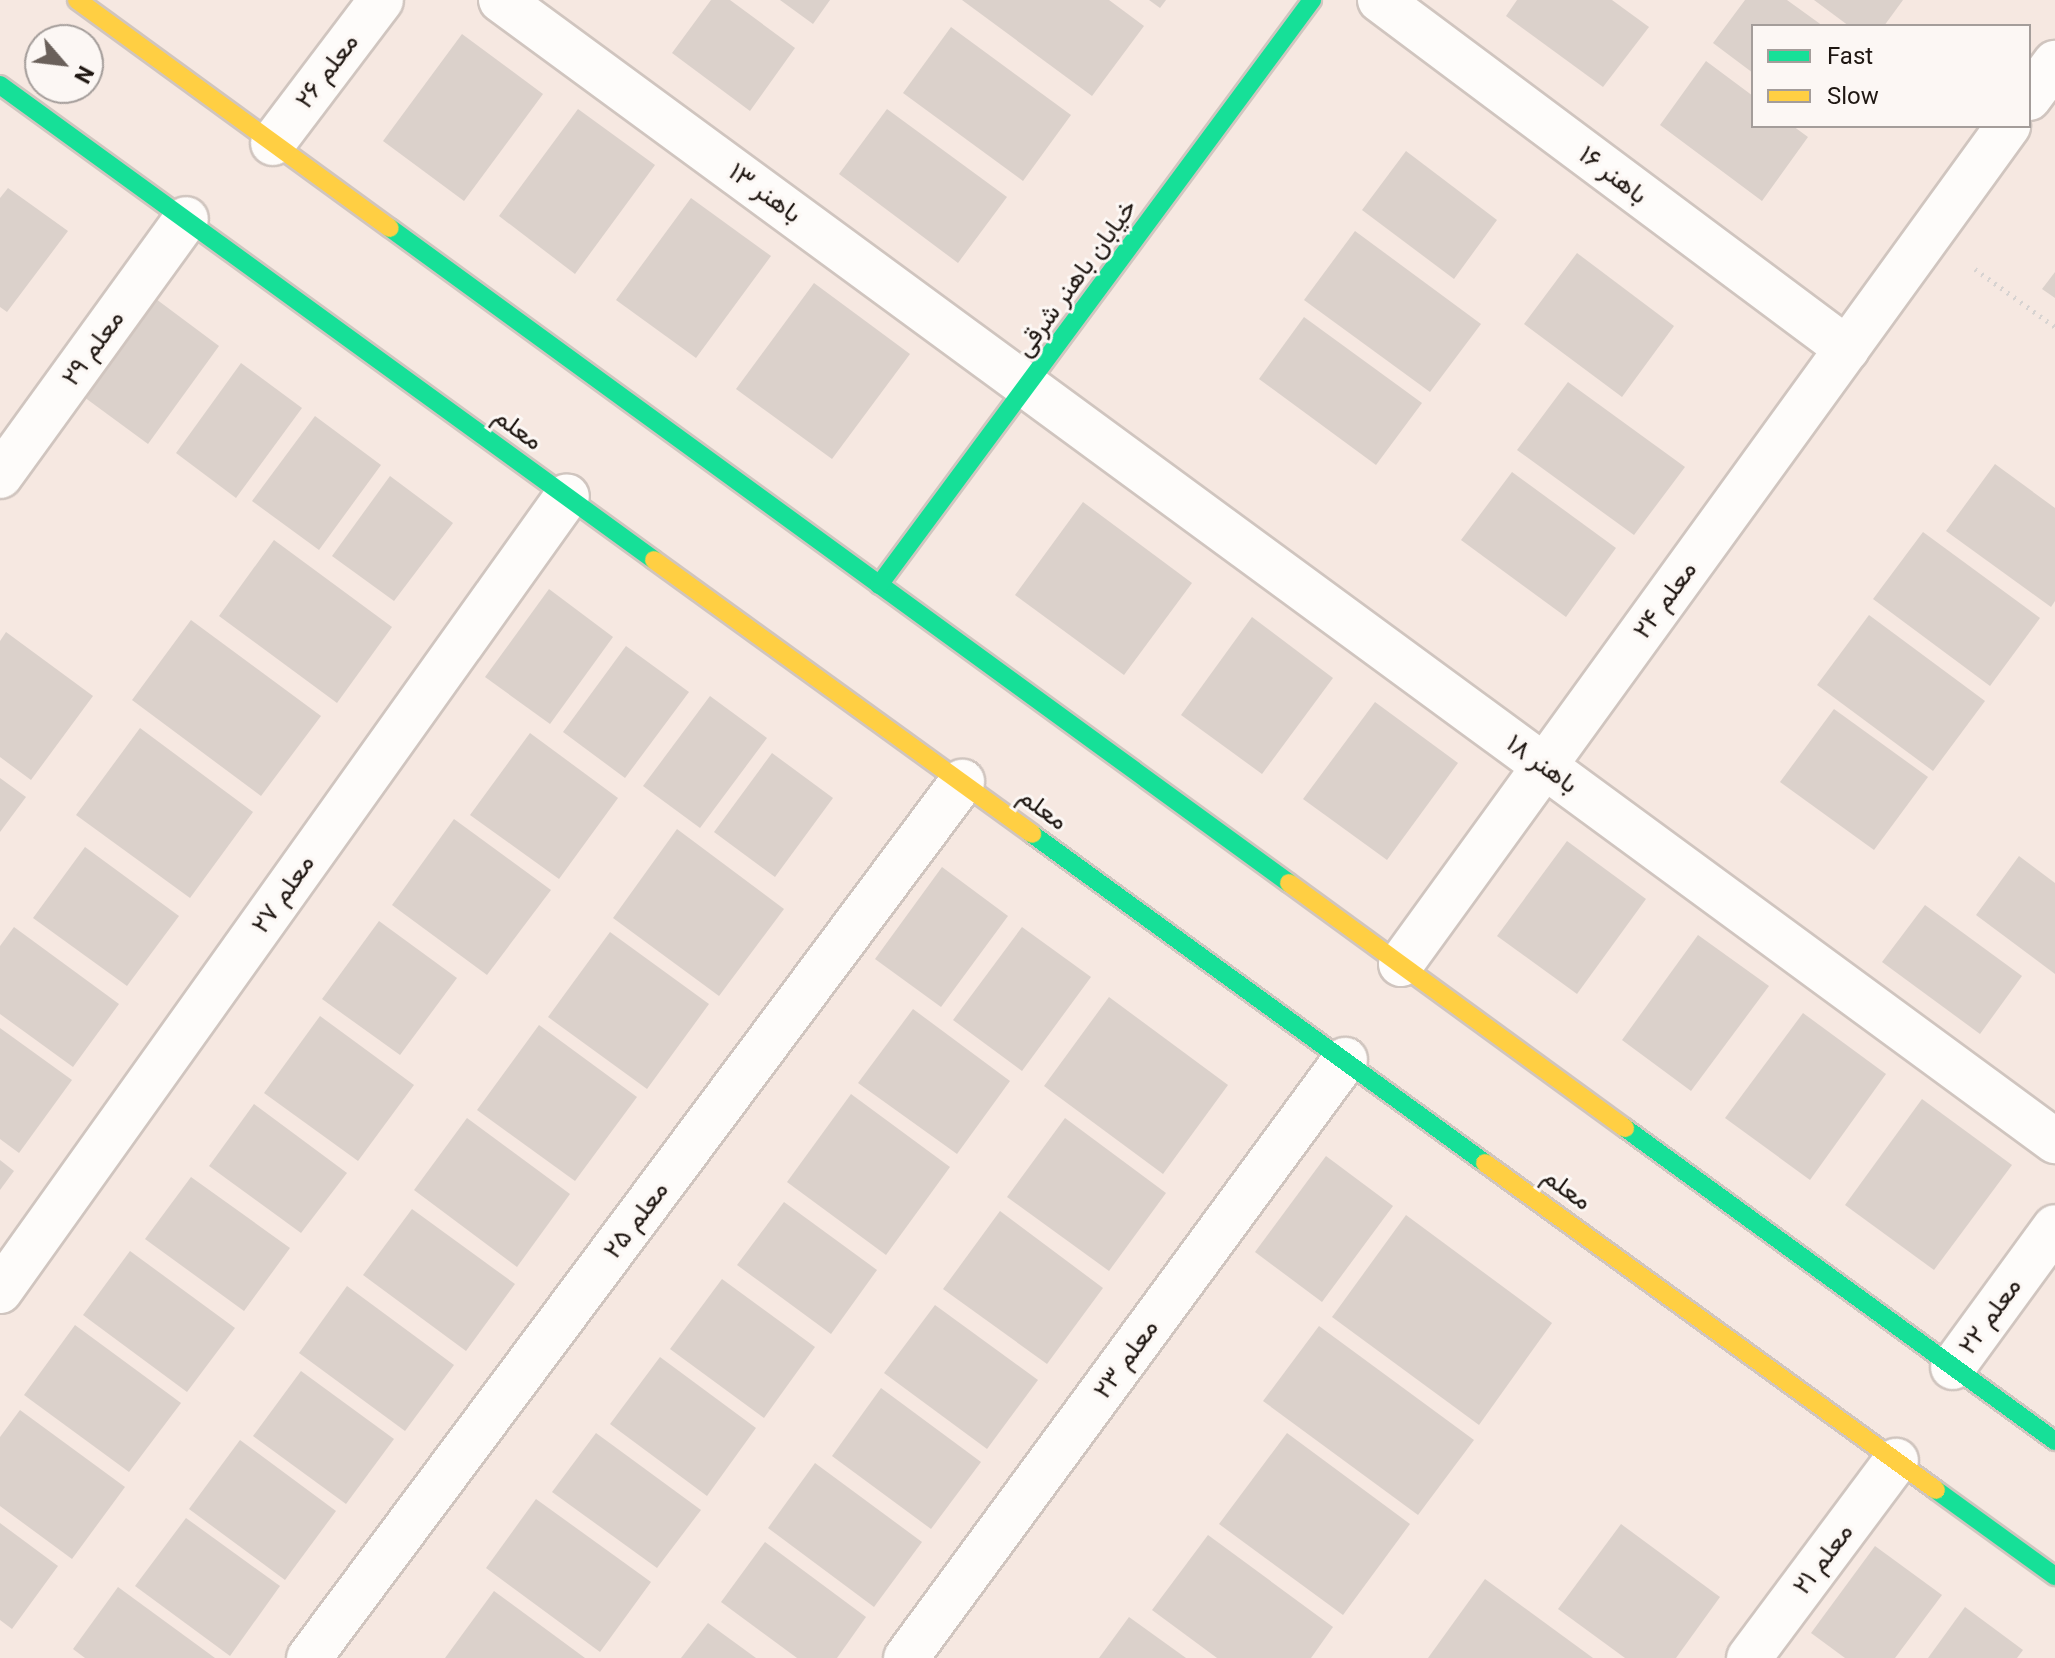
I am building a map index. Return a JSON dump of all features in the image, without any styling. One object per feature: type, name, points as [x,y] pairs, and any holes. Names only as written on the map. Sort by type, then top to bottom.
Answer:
[{"type":"main road","points":[[77,0],[2055,1441]]},
{"type":"main road","name":"خیابان باهنر شرقی","points":[[879,585],[1312,0]]},
{"type":"main road","name":"معلم","points":[[0,85],[2055,1576]]},
{"type":"street","name":"معلم ۲۶","points":[[273,143],[381,0]]},
{"type":"street","name":"باهنر ۱۳","points":[[501,0],[1029,386]]},
{"type":"street","name":"باهنر ۱۶","points":[[1380,0],[1847,349]]},
{"type":"street","points":[[2031,95],[2055,63]]},
{"type":"street","name":"معلم ۲۴","points":[[1401,964],[2007,128]]},
{"type":"street","name":"معلم ۲۹","points":[[0,476],[186,219]]},
{"type":"street","name":"باهنر ۱۸","points":[[1029,386],[2055,1141]]},
{"type":"street","name":"معلم ۲۷","points":[[0,1291],[567,496]]},
{"type":"street","name":"معلم ۲۵","points":[[309,1658],[962,782]]},
{"type":"street","name":"معلم ۲۳","points":[[906,1658],[1345,1060]]},
{"type":"street","name":"معلم ۲۲","points":[[1953,1367],[2055,1227]]},
{"type":"street","name":"معلم ۲۱","points":[[1749,1658],[1896,1461]]},
{"type":"path","points":[[1928,235],[2055,327]]},
{"type":"building","points":[[711,0],[730,0],[795,48],[750,111],[672,53]]},
{"type":"building","points":[[780,0],[830,0],[813,24]]},
{"type":"building","points":[[962,0],[1109,0],[1144,26],[1092,96]]},
{"type":"building","points":[[1149,0],[1166,0],[1160,8]]},
{"type":"building","points":[[1517,0],[1612,0],[1649,27],[1603,87],[1506,16]]},
{"type":"building","points":[[1745,0],[1787,0],[1820,24],[1751,24],[1751,72],[1713,43]]},
{"type":"building","points":[[1814,0],[1903,0],[1885,24],[1846,24]]},
{"type":"building","points":[[951,27],[1071,115],[1023,181],[903,93]]},
{"type":"building","points":[[462,34],[543,94],[464,201],[383,141]]},
{"type":"building","points":[[1706,61],[1751,95],[1751,128],[1796,128],[1808,137],[1762,201],[1660,125]]},
{"type":"building","points":[[578,109],[655,165],[575,274],[499,216]]},
{"type":"building","points":[[887,109],[1007,197],[958,263],[839,174]]},
{"type":"building","points":[[1406,151],[1497,220],[1454,279],[1362,210]]},
{"type":"building","points":[[8,188],[68,231],[7,312],[0,307],[0,198]]},
{"type":"building","points":[[691,198],[771,256],[696,358],[616,300]]},
{"type":"building","points":[[1355,231],[1481,324],[1430,392],[1304,300]]},
{"type":"building","points":[[1577,253],[1674,326],[1622,397],[1524,324]]},
{"type":"building","points":[[2055,272],[2055,298],[2042,289]]},
{"type":"building","points":[[814,283],[910,354],[832,459],[736,389]]},
{"type":"building","points":[[156,299],[219,346],[148,444],[84,397]]},
{"type":"building","points":[[1304,317],[1422,403],[1376,465],[1259,379]]},
{"type":"building","points":[[241,363],[302,408],[236,498],[176,453]]},
{"type":"building","points":[[1568,382],[1685,467],[1634,535],[1517,450]]},
{"type":"building","points":[[315,416],[381,465],[319,550],[252,501]]},
{"type":"building","points":[[1995,464],[2055,508],[2055,601],[2051,607],[1946,531]]},
{"type":"building","points":[[1512,472],[1616,548],[1566,617],[1461,540]]},
{"type":"building","points":[[390,476],[453,523],[394,601],[332,556]]},
{"type":"building","points":[[1083,502],[1192,583],[1124,675],[1015,595]]},
{"type":"building","points":[[1923,532],[2040,618],[1990,686],[1873,599]]},
{"type":"building","points":[[274,540],[392,627],[337,703],[219,616]]},
{"type":"building","points":[[549,589],[613,637],[550,724],[485,677]]},
{"type":"building","points":[[1869,615],[1985,701],[1933,771],[1817,685]]},
{"type":"building","points":[[1252,617],[1333,678],[1262,774],[1181,715]]},
{"type":"building","points":[[191,620],[321,716],[261,796],[132,700]]},
{"type":"building","points":[[6,632],[93,696],[31,780],[0,757],[0,641]]},
{"type":"building","points":[[626,646],[689,692],[625,778],[563,732]]},
{"type":"building","points":[[710,696],[767,738],[700,828],[643,786]]},
{"type":"building","points":[[1375,702],[1458,763],[1387,860],[1303,799]]},
{"type":"building","points":[[1834,709],[1928,777],[1874,850],[1780,782]]},
{"type":"building","points":[[140,728],[253,812],[190,898],[76,815]]},
{"type":"building","points":[[530,733],[618,798],[559,879],[470,815]]},
{"type":"building","points":[[772,753],[833,798],[775,877],[714,832]]},
{"type":"building","points":[[0,778],[26,797],[0,832]]},
{"type":"building","points":[[454,819],[551,890],[487,975],[392,905]]},
{"type":"building","points":[[677,829],[784,909],[719,996],[613,918]]},
{"type":"building","points":[[1567,841],[1646,899],[1577,994],[1497,936]]},
{"type":"building","points":[[85,847],[179,916],[127,986],[33,918]]},
{"type":"building","points":[[2019,856],[2055,883],[2055,974],[1976,915]]},
{"type":"building","points":[[942,867],[1008,916],[941,1007],[875,959]]},
{"type":"building","points":[[1925,905],[2022,976],[1980,1034],[1882,962]]},
{"type":"building","points":[[379,921],[457,978],[400,1055],[322,999]]},
{"type":"building","points":[[14,927],[119,1004],[73,1067],[0,1014],[0,946]]},
{"type":"building","points":[[1022,927],[1091,977],[1022,1071],[953,1020]]},
{"type":"building","points":[[610,932],[709,1004],[647,1089],[548,1017]]},
{"type":"building","points":[[1698,935],[1769,986],[1691,1091],[1622,1040]]},
{"type":"building","points":[[1109,997],[1228,1085],[1163,1174],[1044,1086]]},
{"type":"building","points":[[913,1009],[1010,1081],[957,1154],[858,1083]]},
{"type":"building","points":[[1803,1013],[1886,1074],[1810,1180],[1725,1118]]},
{"type":"building","points":[[320,1016],[414,1085],[358,1161],[264,1093]]},
{"type":"building","points":[[539,1025],[637,1097],[575,1181],[477,1110]]},
{"type":"building","points":[[0,1028],[72,1080],[19,1153],[0,1139]]},
{"type":"building","points":[[851,1094],[950,1167],[886,1255],[787,1182]]},
{"type":"building","points":[[1922,1099],[2012,1165],[1934,1270],[1845,1205]]},
{"type":"building","points":[[254,1104],[347,1173],[301,1233],[209,1166]]},
{"type":"building","points":[[467,1118],[570,1194],[517,1267],[414,1190]]},
{"type":"building","points":[[1065,1118],[1166,1193],[1109,1271],[1007,1197]]},
{"type":"building","points":[[1326,1156],[1393,1206],[1322,1302],[1255,1252]]},
{"type":"building","points":[[0,1160],[14,1171],[0,1190]]},
{"type":"building","points":[[191,1177],[290,1248],[244,1311],[145,1239]]},
{"type":"building","points":[[784,1202],[877,1270],[831,1334],[737,1265]]},
{"type":"building","points":[[412,1209],[515,1284],[466,1351],[363,1275]]},
{"type":"building","points":[[1000,1211],[1103,1288],[1047,1364],[943,1289]]},
{"type":"building","points":[[1406,1215],[1552,1323],[1479,1425],[1332,1317]]},
{"type":"building","points":[[130,1251],[235,1328],[187,1392],[83,1315]]},
{"type":"building","points":[[722,1279],[815,1347],[764,1418],[670,1349]]},
{"type":"building","points":[[347,1286],[454,1365],[405,1431],[299,1353]]},
{"type":"building","points":[[935,1305],[1038,1380],[987,1449],[884,1373]]},
{"type":"building","points":[[75,1325],[181,1403],[129,1472],[24,1395]]},
{"type":"building","points":[[1319,1326],[1474,1440],[1418,1515],[1263,1401]]},
{"type":"building","points":[[660,1357],[756,1428],[707,1496],[610,1424]]},
{"type":"building","points":[[301,1371],[394,1439],[346,1504],[253,1436]]},
{"type":"building","points":[[881,1388],[981,1462],[931,1529],[832,1456]]},
{"type":"building","points":[[20,1410],[125,1487],[72,1559],[0,1506],[0,1437]]},
{"type":"building","points":[[596,1433],[701,1510],[657,1568],[552,1492]]},
{"type":"building","points":[[1287,1433],[1410,1524],[1343,1615],[1219,1524]]},
{"type":"building","points":[[240,1440],[336,1511],[285,1580],[189,1509]]},
{"type":"building","points":[[815,1463],[922,1542],[874,1607],[768,1528]]},
{"type":"building","points":[[536,1499],[651,1582],[600,1652],[486,1568]]},
{"type":"building","points":[[186,1518],[280,1586],[230,1656],[135,1586]]},
{"type":"building","points":[[0,1523],[58,1566],[12,1629],[0,1620]]},
{"type":"building","points":[[1621,1524],[1720,1597],[1676,1658],[1625,1658],[1558,1609]]},
{"type":"building","points":[[1208,1535],[1333,1627],[1311,1658],[1217,1658],[1152,1610]]},
{"type":"building","points":[[765,1542],[866,1617],[837,1658],[797,1658],[721,1602]]},
{"type":"building","points":[[1875,1546],[1942,1595],[1895,1658],[1845,1658],[1811,1633]]},
{"type":"building","points":[[1485,1579],[1593,1658],[1428,1658]]},
{"type":"building","points":[[118,1587],[215,1658],[85,1658],[73,1649]]},
{"type":"building","points":[[494,1591],[585,1658],[445,1658]]},
{"type":"building","points":[[1965,1607],[2023,1650],[2017,1658],[1928,1658]]},
{"type":"building","points":[[1129,1617],[1186,1658],[1099,1658]]},
{"type":"building","points":[[708,1623],[756,1658],[681,1658]]},
{"type":"traffic: fast","points":[[879,585],[1312,0]]},
{"type":"traffic: fast","points":[[0,85],[654,560]]},
{"type":"traffic: fast","points":[[390,228],[1289,883]]},
{"type":"traffic: fast","points":[[1032,834],[1485,1163]]},
{"type":"traffic: fast","points":[[1625,1128],[2055,1441]]},
{"type":"traffic: fast","points":[[1936,1490],[2055,1576]]},
{"type":"traffic: slow","points":[[77,0],[390,228]]},
{"type":"traffic: slow","points":[[654,560],[1032,834]]},
{"type":"traffic: slow","points":[[1289,883],[1625,1128]]},
{"type":"traffic: slow","points":[[1485,1163],[1936,1490]]}]
